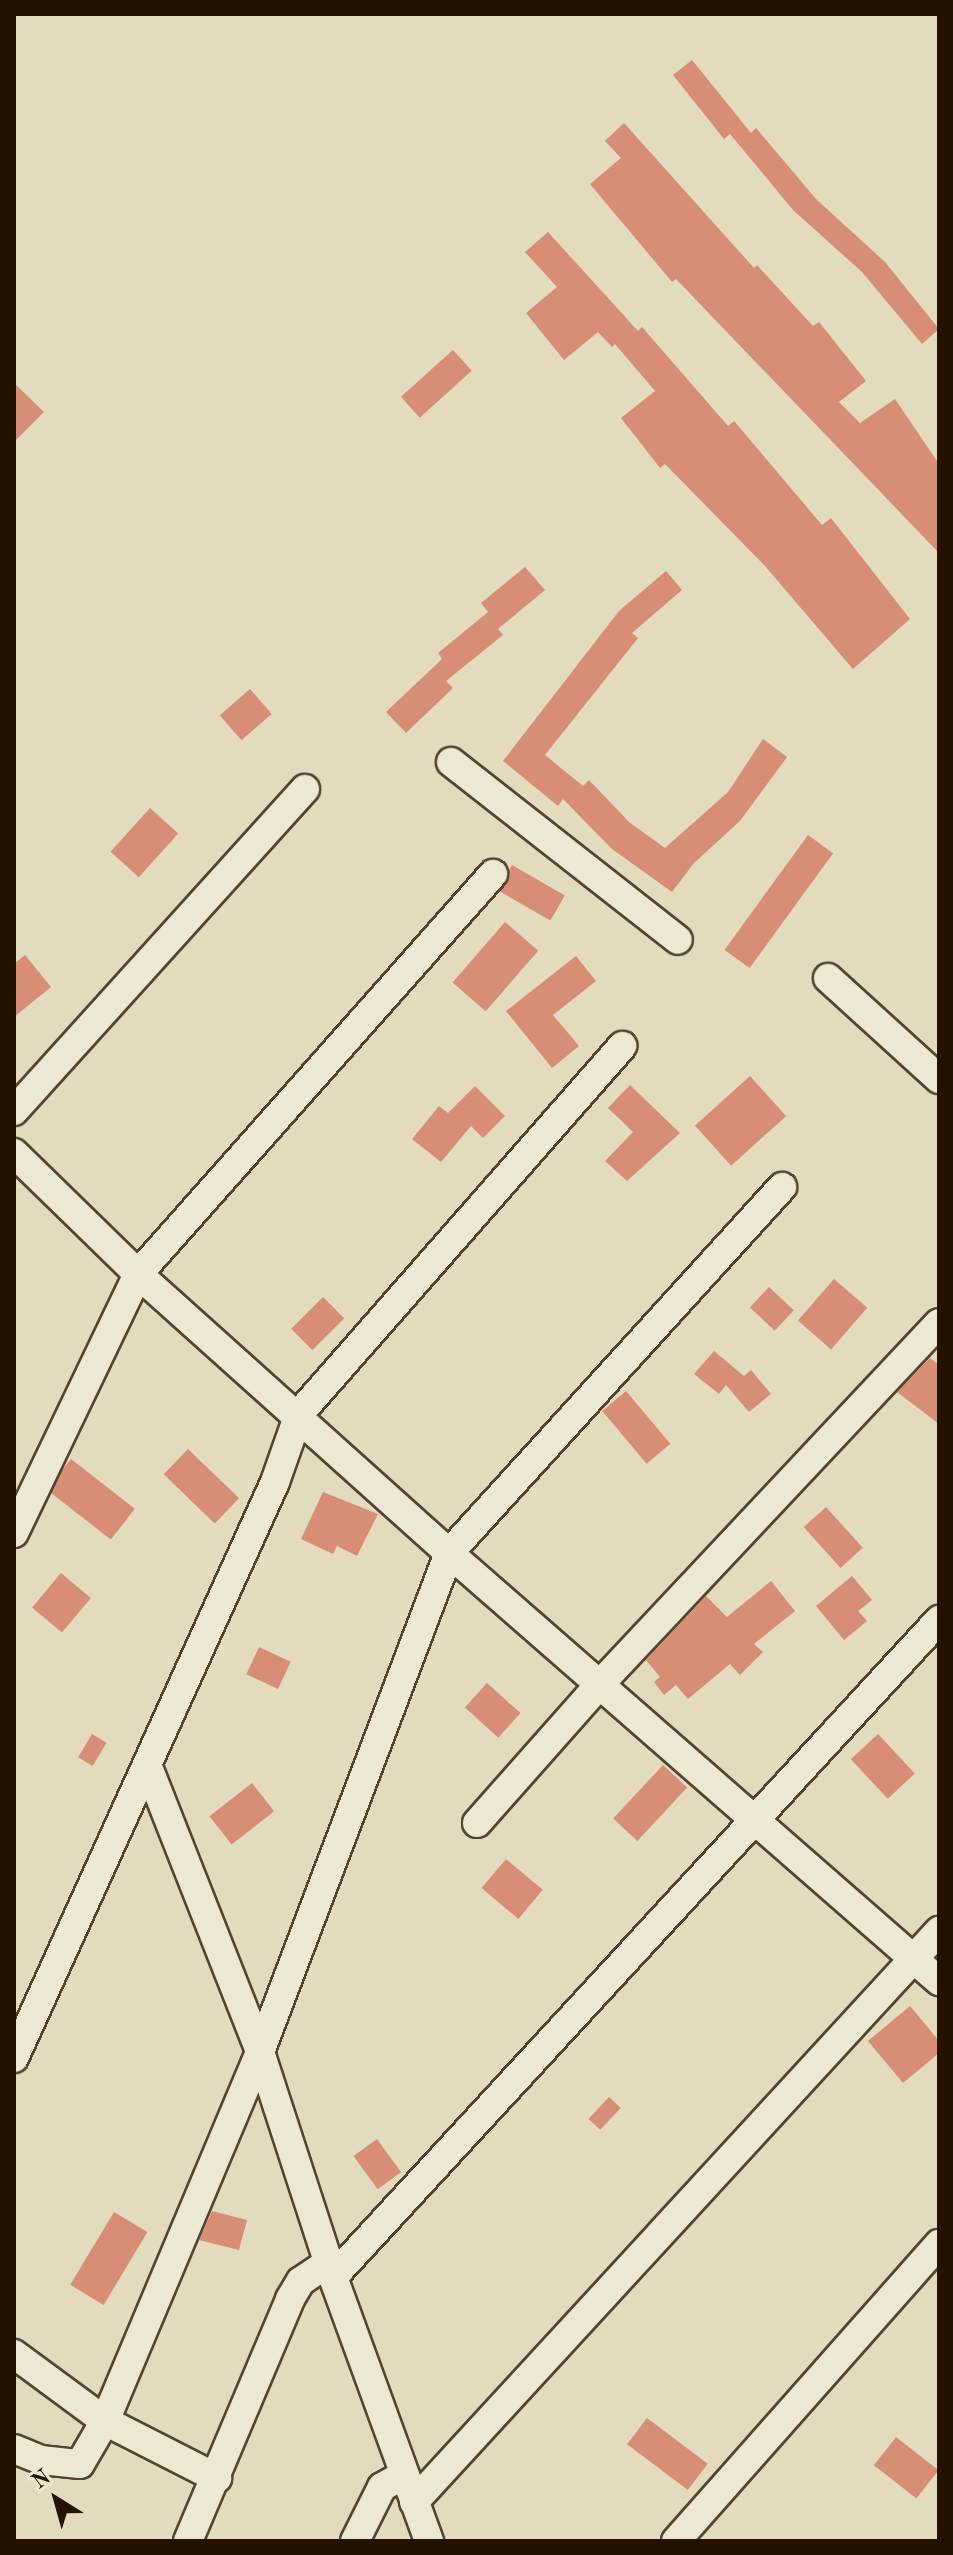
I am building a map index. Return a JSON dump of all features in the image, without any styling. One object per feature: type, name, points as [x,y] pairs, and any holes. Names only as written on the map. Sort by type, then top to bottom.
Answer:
[{"type":"street","points":[[451,762],[678,940]]},
{"type":"street","points":[[14,1111],[305,789]]},
{"type":"street","points":[[14,1533],[138,1274],[493,874]]},
{"type":"street","points":[[828,978],[939,1079]]},
{"type":"street","points":[[14,2058],[275,1482],[299,1414],[622,1046]]},
{"type":"street","points":[[14,1153],[138,1274],[299,1414],[449,1553],[939,1981]]},
{"type":"street","points":[[14,2449],[41,2460],[80,2464],[105,2421],[260,2052],[449,1553],[782,1187]]},
{"type":"street","points":[[477,1823],[600,1684],[939,1323]]},
{"type":"street","points":[[188,2541],[290,2299],[301,2281],[330,2270],[756,1823],[939,1620]]},
{"type":"street","points":[[148,1767],[260,2052],[330,2270],[429,2541]]},
{"type":"street","points":[[414,2502],[939,1931]]},
{"type":"street","points":[[676,2541],[939,2244]]},
{"type":"street","points":[[14,2354],[105,2421],[217,2478]]},
{"type":"street","points":[[355,2541],[382,2487],[404,2475]]},
{"type":"building","points":[[692,60],[751,133],[756,128],[816,199],[885,262],[939,329],[922,344],[862,272],[793,210],[730,134],[724,139],[673,75]]},
{"type":"building","points":[[624,123],[754,268],[757,265],[813,326],[819,322],[866,381],[839,402],[860,423],[895,399],[939,464],[939,553],[676,279],[672,282],[590,184],[621,158],[605,141]]},
{"type":"building","points":[[548,232],[638,331],[642,327],[728,426],[734,421],[822,525],[831,518],[910,619],[853,669],[765,566],[665,464],[660,468],[621,418],[655,391],[615,344],[612,347],[598,332],[564,360],[526,313],[557,287],[525,252]]},
{"type":"building","points":[[453,350],[472,371],[420,418],[401,397]]},
{"type":"building","points":[[14,383],[44,412],[14,442]]},
{"type":"building","points":[[525,567],[545,590],[498,629],[503,635],[446,681],[453,688],[406,733],[386,712],[442,659],[438,653],[488,612],[481,603]]},
{"type":"building","points":[[666,571],[682,590],[632,633],[638,638],[545,755],[583,786],[589,780],[629,822],[665,848],[728,792],[763,739],[787,757],[740,821],[694,863],[672,892],[612,849],[563,799],[558,806],[503,761],[619,611]]},
{"type":"building","points":[[250,689],[272,714],[241,740],[220,715]]},
{"type":"building","points":[[150,808],[178,833],[139,877],[111,852]]},
{"type":"building","points":[[808,835],[833,853],[750,968],[725,950]]},
{"type":"building","points":[[512,865],[565,895],[550,921],[498,890]]},
{"type":"building","points":[[505,922],[538,951],[486,1011],[453,982]]},
{"type":"building","points":[[25,955],[51,987],[14,1017],[14,964]]},
{"type":"building","points":[[576,956],[596,981],[553,1015],[579,1046],[552,1068],[506,1011]]},
{"type":"building","points":[[750,1076],[786,1116],[731,1166],[695,1126]]},
{"type":"building","points":[[630,1085],[680,1133],[627,1181],[605,1161],[633,1132],[608,1108]]},
{"type":"building","points":[[475,1086],[505,1116],[483,1138],[471,1126],[441,1162],[412,1139],[439,1106],[448,1113]]},
{"type":"building","points":[[834,1279],[867,1308],[831,1349],[798,1321]]},
{"type":"building","points":[[769,1287],[794,1310],[775,1331],[750,1307]]},
{"type":"building","points":[[323,1297],[344,1318],[312,1350],[291,1329]]},
{"type":"building","points":[[714,1351],[744,1376],[751,1370],[771,1394],[749,1412],[726,1385],[719,1394],[694,1374]]},
{"type":"building","points":[[930,1358],[939,1365],[939,1424],[897,1392]]},
{"type":"building","points":[[626,1391],[670,1444],[647,1464],[602,1411]]},
{"type":"building","points":[[188,1449],[239,1498],[215,1523],[164,1474]]},
{"type":"building","points":[[71,1459],[135,1509],[111,1540],[47,1490]]},
{"type":"building","points":[[323,1492],[378,1514],[357,1556],[337,1546],[333,1554],[301,1539]]},
{"type":"building","points":[[826,1507],[863,1548],[841,1568],[804,1527]]},
{"type":"building","points":[[61,1573],[91,1598],[62,1633],[32,1607]]},
{"type":"building","points":[[852,1576],[872,1600],[858,1611],[867,1621],[844,1640],[816,1606]]},
{"type":"building","points":[[771,1581],[795,1611],[754,1644],[763,1652],[740,1675],[730,1664],[688,1699],[676,1685],[664,1695],[654,1682],[660,1677],[646,1660],[706,1596],[727,1617]]},
{"type":"building","points":[[259,1647],[291,1662],[278,1689],[246,1674]]},
{"type":"building","points":[[487,1683],[520,1713],[498,1738],[465,1708]]},
{"type":"building","points":[[92,1734],[107,1743],[93,1766],[78,1757]]},
{"type":"building","points":[[878,1734],[915,1773],[888,1799],[851,1759]]},
{"type":"building","points":[[663,1765],[687,1788],[637,1841],[613,1818]]},
{"type":"building","points":[[252,1783],[274,1811],[232,1845],[209,1816]]},
{"type":"building","points":[[506,1859],[543,1890],[518,1919],[482,1888]]},
{"type":"building","points":[[910,2006],[939,2041],[939,2053],[903,2083],[868,2041]]},
{"type":"building","points":[[609,2097],[621,2108],[600,2130],[589,2119]]},
{"type":"building","points":[[377,2139],[401,2172],[378,2189],[354,2156]]},
{"type":"building","points":[[212,2211],[247,2220],[239,2250],[199,2240]]},
{"type":"building","points":[[114,2212],[147,2232],[104,2305],[70,2285]]},
{"type":"building","points":[[647,2418],[708,2464],[688,2490],[627,2444]]},
{"type":"building","points":[[896,2437],[939,2470],[916,2499],[874,2465]]}]
